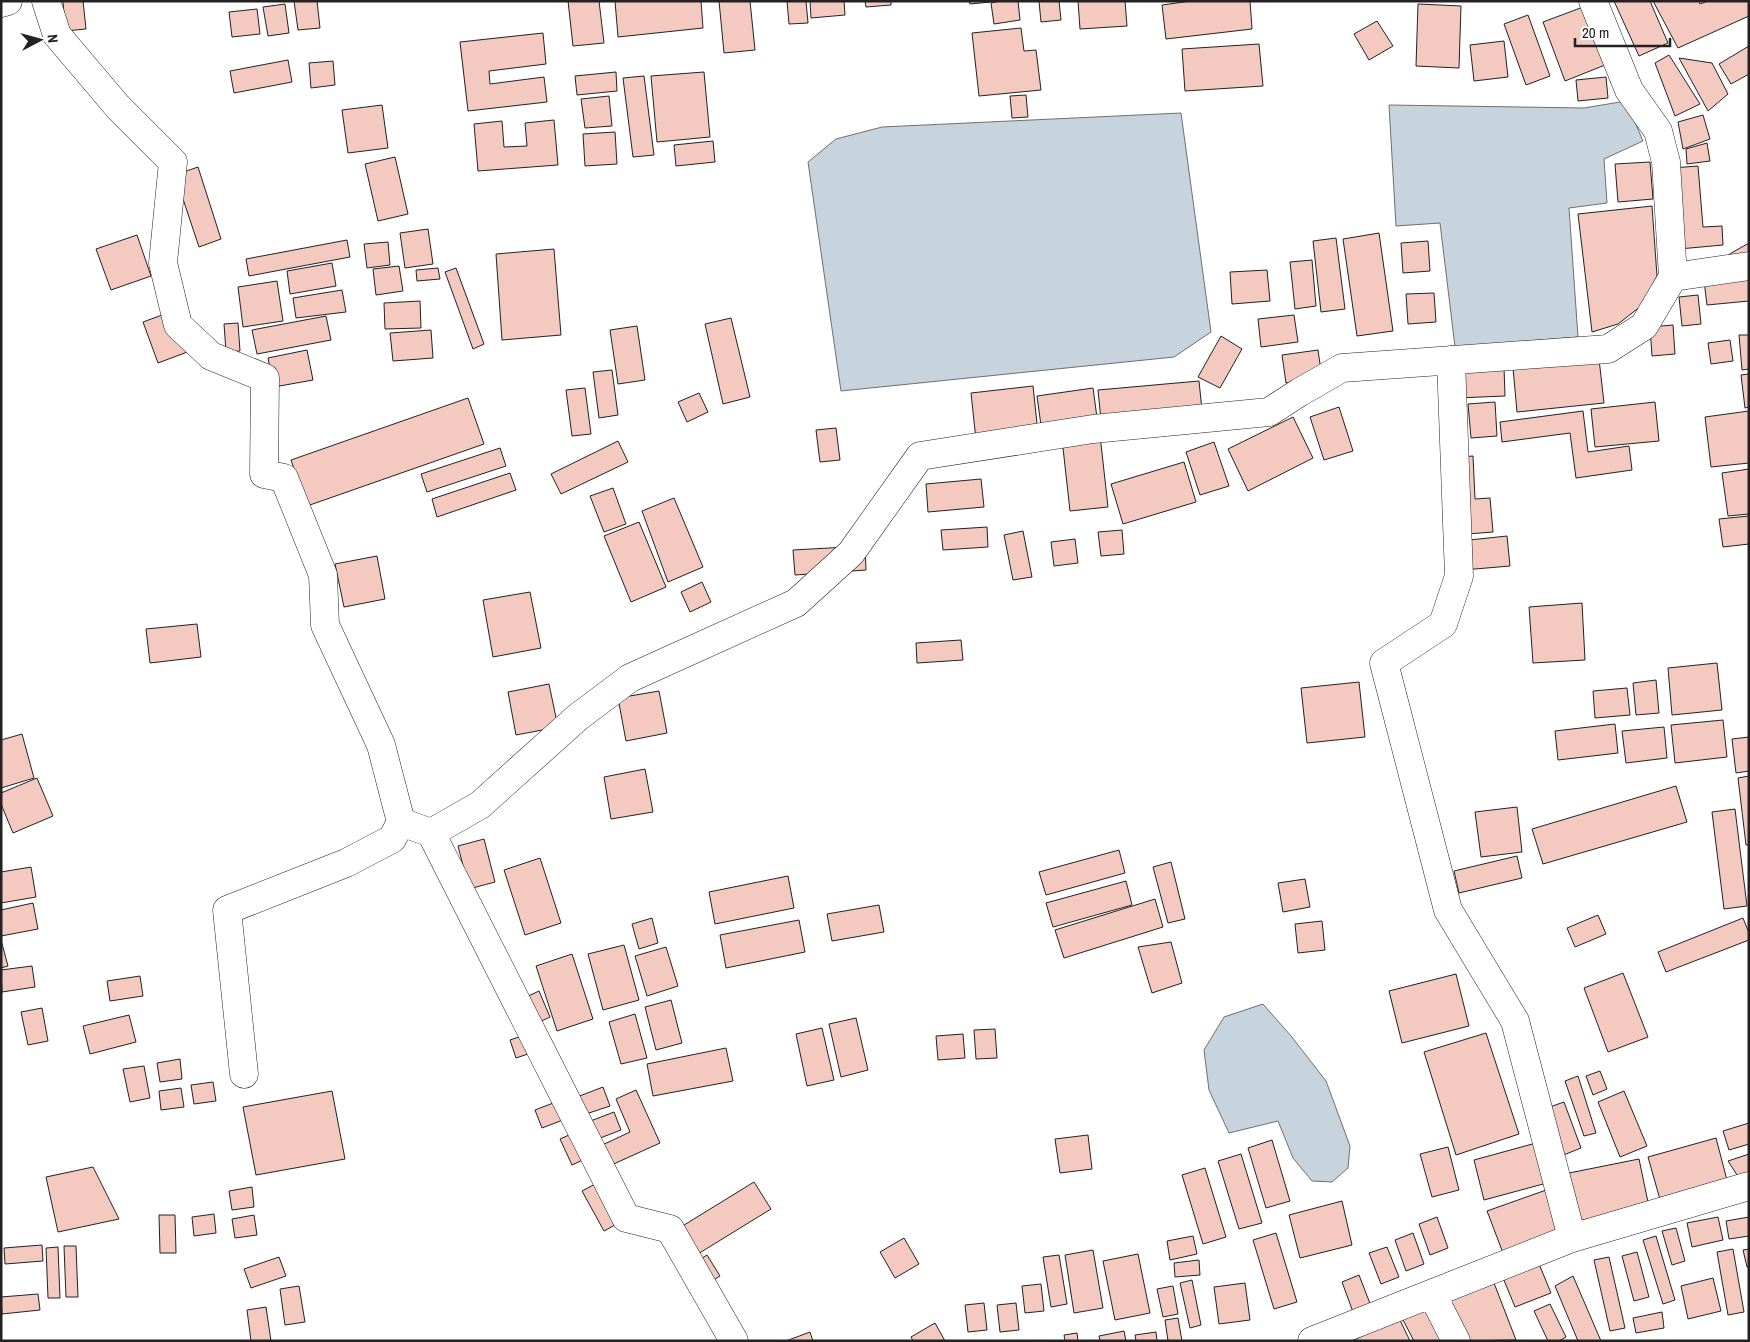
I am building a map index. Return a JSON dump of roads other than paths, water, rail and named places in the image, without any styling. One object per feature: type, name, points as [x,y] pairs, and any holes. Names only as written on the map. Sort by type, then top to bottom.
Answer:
[{"type":"street","points":[[1,3],[8,1]]},
{"type":"street","points":[[46,1],[57,35],[118,106],[173,162],[163,263],[178,325],[211,356],[265,378],[264,474],[284,478],[323,575],[325,625],[381,745],[401,822],[392,839],[346,863],[227,910],[244,1074]]},
{"type":"street","points":[[431,833],[480,805],[578,717],[630,678],[796,603],[851,552],[920,456],[1093,429],[1269,412],[1342,368],[1608,349],[1644,326],[1673,277],[1666,162],[1658,131],[1630,90],[1593,1]]},
{"type":"street","points":[[1673,277],[1749,266]]},
{"type":"street","points":[[1451,360],[1459,576],[1443,624],[1384,663],[1448,910],[1515,1021],[1572,1238]]},
{"type":"street","points":[[401,822],[431,833],[626,1218],[670,1228],[734,1341]]},
{"type":"street","points":[[1312,1341],[1572,1238],[1749,1186]]},
{"type":"street","points":[[1432,1294],[1456,1341]]}]
